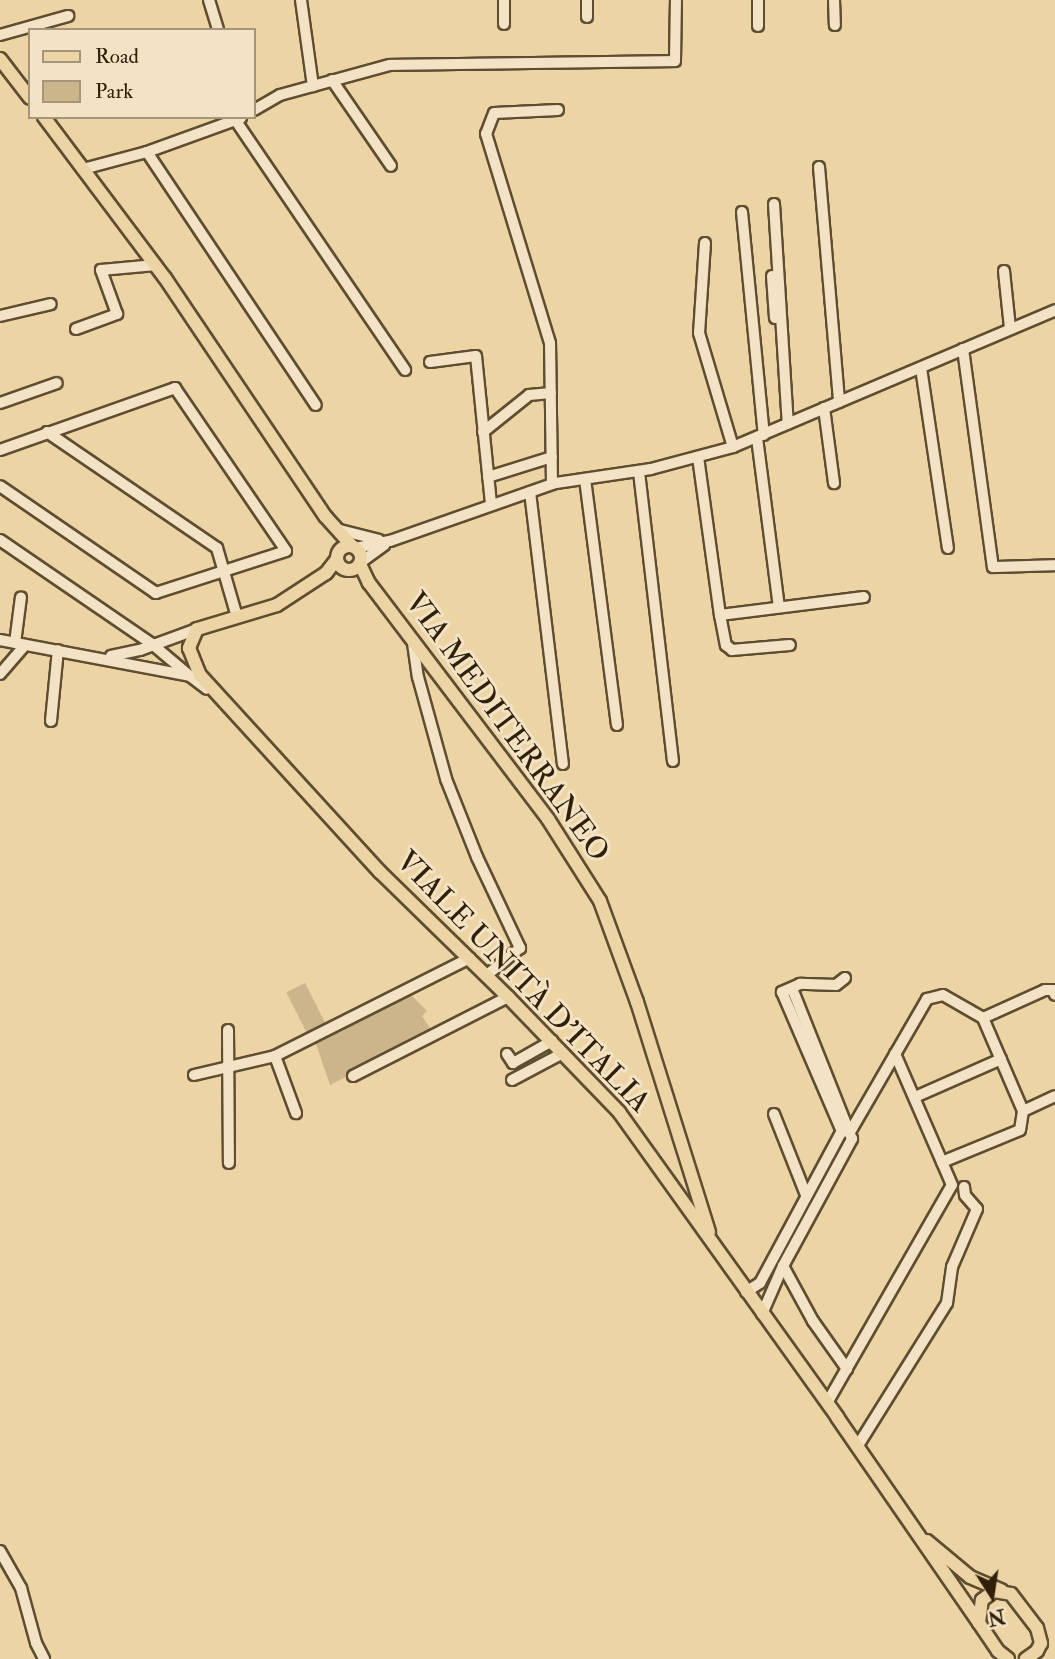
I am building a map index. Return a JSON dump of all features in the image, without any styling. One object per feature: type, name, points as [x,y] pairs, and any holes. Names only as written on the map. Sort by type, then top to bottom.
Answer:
[{"type":"main road","points":[[0,59],[28,96]]},
{"type":"main road","points":[[46,119],[156,265],[325,516],[361,554],[360,563],[347,570],[338,557],[325,516]]},
{"type":"main road","points":[[197,629],[277,604],[309,586],[338,557],[342,549],[354,547]]},
{"type":"main road","name":"VIA MEDITERRANEO","points":[[360,563],[369,583],[548,819],[600,901],[637,1002],[712,1242]]},
{"type":"main road","name":"VIALE UNITÀ D'ITALIA","points":[[197,629],[191,639],[192,661],[214,693],[380,872],[487,975],[618,1112],[827,1403],[1003,1656]]},
{"type":"main road","points":[[678,1194],[687,1193],[694,1183]]},
{"type":"main road","name":"VIALE UNITÀ D'ITALIA","points":[[909,1523],[949,1562],[970,1577],[1019,1601],[1037,1628],[1042,1659]]},
{"type":"main road","points":[[979,1623],[978,1614],[982,1600],[994,1591],[1001,1590]]},
{"type":"main road","points":[[1026,1659],[1037,1651],[1041,1643]]},
{"type":"street","points":[[209,0],[217,28]]},
{"type":"street","points":[[301,0],[313,86]]},
{"type":"street","points":[[504,0],[504,24]]},
{"type":"street","points":[[587,0],[587,17]]},
{"type":"street","points":[[256,109],[280,94],[390,65],[675,61],[676,0]]},
{"type":"street","points":[[758,0],[758,26]]},
{"type":"street","points":[[834,0],[835,25]]},
{"type":"street","points":[[0,35],[68,16]]},
{"type":"street","points":[[332,80],[391,166]]},
{"type":"street","points":[[552,484],[550,344],[486,134],[494,113],[558,110]]},
{"type":"street","points":[[83,169],[147,152],[239,119],[405,370]]},
{"type":"street","points":[[147,152],[316,405]]},
{"type":"street","points":[[819,167],[839,402]]},
{"type":"street","points":[[774,204],[785,425]]},
{"type":"street","points":[[742,212],[779,607]]},
{"type":"street","points":[[705,243],[699,333],[733,447]]},
{"type":"street","points":[[76,329],[117,314],[102,270],[156,265]]},
{"type":"street","points":[[1004,271],[1010,328]]},
{"type":"street","points":[[772,276],[785,425]]},
{"type":"street","points":[[0,316],[51,304]]},
{"type":"street","points":[[354,547],[390,541],[552,484],[639,472],[733,447],[1055,310]]},
{"type":"street","points":[[963,349],[993,567],[1055,565]]},
{"type":"street","points":[[430,362],[476,356],[491,504]]},
{"type":"street","points":[[921,368],[948,548]]},
{"type":"street","points":[[0,403],[57,383]]},
{"type":"street","points":[[0,450],[175,388],[286,551],[166,590],[151,591],[0,486]]},
{"type":"street","points":[[483,432],[530,394],[551,393]]},
{"type":"street","points":[[824,408],[834,483]]},
{"type":"street","points":[[47,432],[217,548],[237,617]]},
{"type":"street","points":[[488,477],[552,457]]},
{"type":"street","points":[[698,457],[719,615],[726,645],[732,650],[790,645]]},
{"type":"street","points":[[639,472],[673,761]]},
{"type":"street","points":[[585,479],[617,725]]},
{"type":"street","points":[[530,492],[563,764]]},
{"type":"street","points":[[335,527],[364,538],[390,541]]},
{"type":"street","points":[[0,540],[152,644],[214,693]]},
{"type":"street","points":[[360,563],[390,541]]},
{"type":"street","points":[[0,674],[20,644],[21,597]]},
{"type":"street","points":[[719,615],[864,597]]},
{"type":"street","points":[[99,657],[123,655],[197,629]]},
{"type":"street","points":[[0,640],[190,676]]},
{"type":"street","points":[[413,640],[418,677],[439,757],[477,857],[520,948],[487,975]]},
{"type":"street","points":[[51,721],[58,650]]},
{"type":"street","points":[[418,677],[431,664]]},
{"type":"street","points":[[194,1075],[275,1056],[470,958]]},
{"type":"street","points":[[762,1314],[783,1266],[852,1139],[846,1132],[789,989],[800,985],[836,985],[845,978]]},
{"type":"street","points":[[983,1017],[1045,990],[1053,990],[1055,995]]},
{"type":"street","points":[[746,1292],[760,1283],[805,1194],[927,999],[943,995],[983,1017],[1023,1111],[1020,1130],[942,1162]]},
{"type":"street","points":[[353,1076],[508,997]]},
{"type":"street","points":[[228,1030],[229,1163]]},
{"type":"street","name":"VIALE UNITÀ D'ITALIA","points":[[507,1054],[513,1063],[552,1041]]},
{"type":"street","name":"VIALE UNITÀ D'ITALIA","points":[[512,1080],[563,1053]]},
{"type":"street","points":[[827,1403],[952,1185],[895,1054]]},
{"type":"street","points":[[275,1056],[296,1113]]},
{"type":"street","points":[[915,1097],[1001,1059]]},
{"type":"street","points":[[1023,1111],[1055,1096]]},
{"type":"street","points":[[774,1114],[812,1210]]},
{"type":"street","points":[[857,1447],[947,1303],[952,1267],[977,1209],[965,1195],[964,1187]]},
{"type":"street","points":[[783,1266],[813,1321],[847,1369]]},
{"type":"street","points":[[0,1550],[21,1588],[30,1624],[44,1659]]},
{"type":"green space","points":[[305,983],[327,1026],[308,1035],[286,993]]},
{"type":"green space","points":[[409,993],[427,1011],[422,1016],[433,1033],[330,1085],[315,1041]]}]
